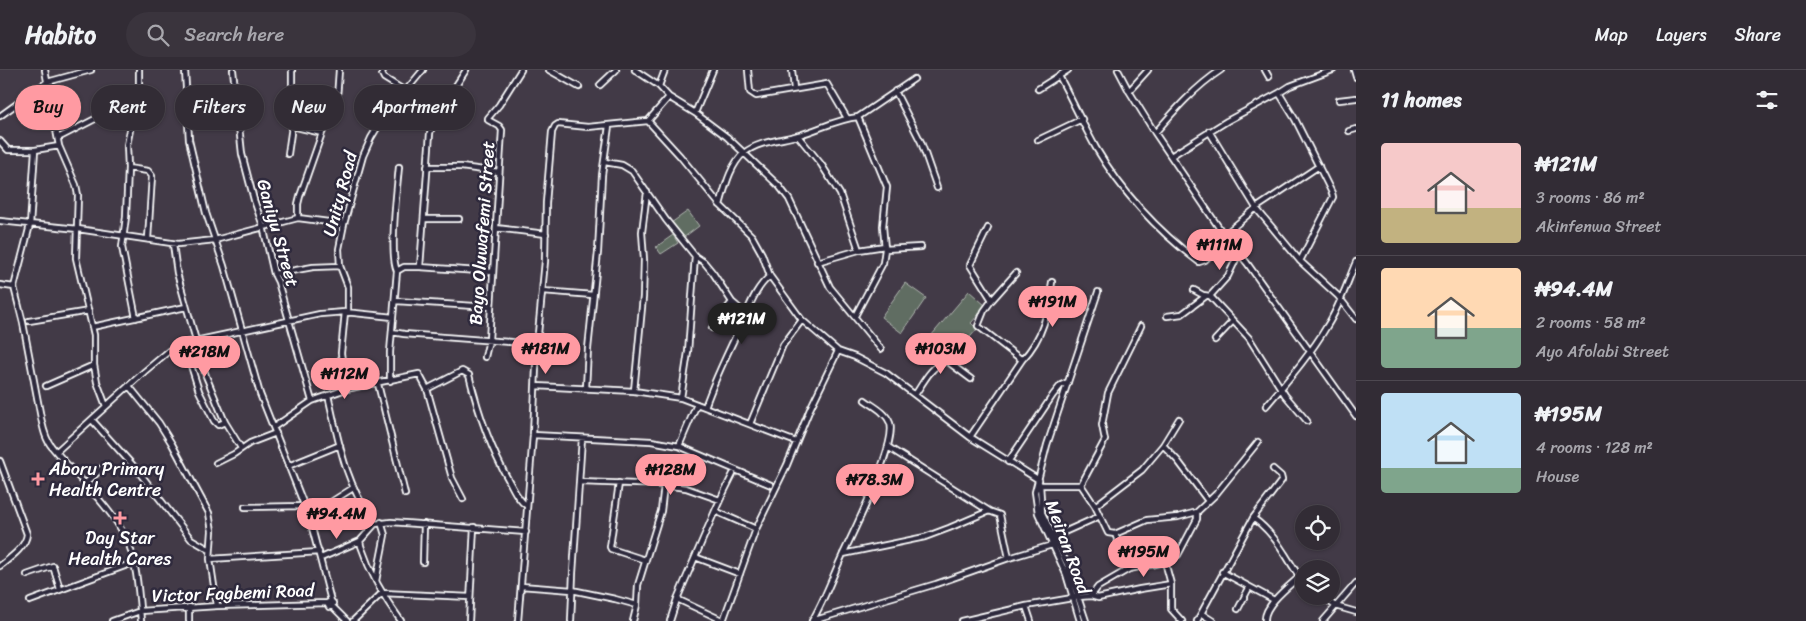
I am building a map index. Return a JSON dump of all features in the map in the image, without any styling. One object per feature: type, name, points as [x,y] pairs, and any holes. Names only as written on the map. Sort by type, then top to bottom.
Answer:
[{"type":"street","points":[[45,70],[59,146],[76,185],[78,195],[76,258],[95,341],[94,366],[97,382],[106,406]]},
{"type":"street","points":[[0,116],[47,82],[91,70]]},
{"type":"street","points":[[136,318],[122,247],[128,168],[127,145],[139,86],[139,70]]},
{"type":"street","points":[[185,70],[189,140],[202,197],[260,394],[309,516],[320,555],[329,602],[334,603],[332,606],[346,621]]},
{"type":"street","name":"Ganiyu Street","points":[[234,70],[242,154],[263,226],[274,274],[312,401]]},
{"type":"street","points":[[292,70],[292,85]]},
{"type":"street","points":[[298,218],[300,196],[322,133],[337,98],[339,70]]},
{"type":"street","points":[[382,70],[384,78],[395,85]]},
{"type":"street","name":"Unity Road","points":[[410,85],[423,70]]},
{"type":"street","points":[[420,267],[430,133],[434,118],[466,70]]},
{"type":"street","name":"Bayo Oluwafemi Street","points":[[485,357],[489,340],[502,130],[499,126],[488,120],[489,115],[499,106],[521,70]]},
{"type":"street","points":[[549,70],[579,87]]},
{"type":"street","points":[[600,85],[616,70]]},
{"type":"street","points":[[635,70],[659,86],[669,97],[695,113],[727,137],[779,186],[789,199],[830,287],[881,349]]},
{"type":"street","points":[[659,86],[665,70]]},
{"type":"street","points":[[695,113],[713,70]]},
{"type":"street","points":[[748,70],[750,92],[756,96],[827,84],[847,118]]},
{"type":"street","points":[[792,70],[794,89]]},
{"type":"street","points":[[1038,90],[1068,70]]},
{"type":"street","points":[[1118,70],[1155,133],[1224,235],[1311,351],[1356,416]]},
{"type":"street","points":[[1129,91],[1148,70]]},
{"type":"street","points":[[1155,133],[1179,105],[1205,80],[1221,70]]},
{"type":"street","points":[[1265,70],[1268,77]]},
{"type":"street","points":[[1171,156],[1210,131],[1301,80],[1334,70]]},
{"type":"street","points":[[1354,70],[1356,77]]},
{"type":"street","points":[[1059,76],[1096,148],[1119,182],[1162,230],[1199,262],[1202,262],[1228,239]]},
{"type":"street","points":[[720,205],[728,180],[744,154],[760,145],[798,136],[847,118],[858,117],[914,79]]},
{"type":"street","points":[[895,91],[921,142],[937,188]]},
{"type":"street","points":[[1279,93],[1319,166],[1333,197],[1300,261]]},
{"type":"street","points":[[518,621],[533,435],[537,344],[543,291],[548,164],[552,132],[558,124],[588,127],[648,121],[669,97]]},
{"type":"street","points":[[1340,100],[1356,98]]},
{"type":"street","points":[[855,316],[881,270],[885,247],[883,226],[887,187],[858,117]]},
{"type":"street","points":[[1038,140],[1082,119]]},
{"type":"street","points":[[58,138],[91,121]]},
{"type":"street","points":[[648,121],[680,156],[720,205],[752,236],[762,254],[770,276],[802,320],[838,351],[886,372],[970,437],[1039,482],[1081,485]]},
{"type":"street","points":[[586,388],[602,174],[609,126]]},
{"type":"street","points":[[1349,131],[1356,129]]},
{"type":"street","points":[[288,154],[291,130]]},
{"type":"street","points":[[309,130],[322,133]]},
{"type":"street","name":"Unity Road","points":[[346,389],[341,353],[348,287],[340,266],[339,249],[363,156],[376,130]]},
{"type":"street","points":[[1210,131],[1256,208],[1300,261],[1341,300],[1356,319]]},
{"type":"street","points":[[798,136],[821,164],[840,194],[859,250]]},
{"type":"street","points":[[0,141],[8,150],[35,150],[59,146]]},
{"type":"street","points":[[35,150],[30,225],[14,287],[44,430],[52,447],[107,508],[124,534],[130,548],[133,563],[141,621]]},
{"type":"street","points":[[605,162],[628,168],[695,256],[714,273],[732,302],[746,314]]},
{"type":"street","points":[[427,166],[499,172]]},
{"type":"street","points":[[1224,235],[1256,208],[1319,166]]},
{"type":"street","points":[[390,381],[393,317],[396,301],[397,271],[394,245],[395,205],[399,167]]},
{"type":"street","points":[[128,168],[148,170],[152,176],[148,239]]},
{"type":"street","points":[[634,391],[643,297],[644,260],[642,232],[647,192]]},
{"type":"street","points":[[0,221],[78,229],[173,244],[216,240],[298,218],[344,224]]},
{"type":"street","points":[[424,219],[460,219]]},
{"type":"street","points":[[496,228],[546,234]]},
{"type":"street","points":[[988,228],[970,265],[992,300]]},
{"type":"street","points":[[173,244],[176,266],[186,307],[206,376],[225,422],[241,448]]},
{"type":"street","points":[[817,262],[859,250],[885,247],[921,247]]},
{"type":"street","points":[[1167,316],[1182,314],[1208,296],[1228,276],[1239,253]]},
{"type":"street","points":[[681,398],[688,352],[695,256]]},
{"type":"street","points":[[1266,406],[1311,351],[1328,324],[1341,300],[1356,262]]},
{"type":"street","points":[[274,274],[313,267],[340,266]]},
{"type":"street","points":[[397,271],[404,266],[494,272]]},
{"type":"street","points":[[1016,273],[984,311],[978,326],[1022,360]]},
{"type":"street","points":[[706,407],[714,379],[758,290],[770,276]]},
{"type":"street","points":[[970,437],[1022,360],[1034,347],[1041,334],[1052,282]]},
{"type":"street","points":[[0,285],[14,287]]},
{"type":"street","points":[[1194,290],[1208,296],[1249,338],[1282,388],[1307,421]]},
{"type":"street","points":[[543,291],[594,295]]},
{"type":"street","points":[[1039,482],[1047,445],[1098,292]]},
{"type":"street","points":[[396,301],[490,307]]},
{"type":"street","points":[[712,328],[732,302]]},
{"type":"street","points":[[92,327],[186,307]]},
{"type":"street","points":[[29,321],[89,311]]},
{"type":"street","points":[[57,451],[170,350],[184,343],[320,314],[346,313],[393,317]]},
{"type":"street","points":[[750,424],[782,346],[802,320]]},
{"type":"street","points":[[1215,340],[1233,321]]},
{"type":"street","points":[[1081,485],[1106,438],[1102,425],[1108,393],[1141,326]]},
{"type":"street","points":[[392,332],[537,344]]},
{"type":"street","points":[[184,343],[198,391],[214,421],[218,425],[225,422]]},
{"type":"street","points":[[677,599],[723,621],[756,529],[838,351]]},
{"type":"street","points":[[915,395],[931,372],[947,361],[972,379]]},
{"type":"street","points":[[46,386],[94,366]]},
{"type":"street","points":[[427,389],[462,371],[469,375],[474,397],[494,454],[520,500],[528,506]]},
{"type":"street","points":[[274,427],[312,401],[328,395],[346,389],[378,384],[419,374],[427,389],[452,478],[463,499]]},
{"type":"street","points":[[1008,462],[1053,395],[1061,386],[1068,382]]},
{"type":"street","points":[[378,384],[405,494]]},
{"type":"street","points":[[129,386],[159,423],[209,513],[212,531],[210,559],[217,606]]},
{"type":"street","points":[[536,386],[634,391],[681,398],[796,442]]},
{"type":"street","points":[[328,395],[353,488],[364,510],[375,524]]},
{"type":"street","points":[[812,621],[825,597],[880,471],[888,447],[890,422],[884,414],[865,400]]},
{"type":"street","points":[[679,446],[697,404]]},
{"type":"street","points":[[1095,506],[1142,470],[1163,445],[1179,419]]},
{"type":"street","points":[[92,420],[138,471],[191,539],[210,550]]},
{"type":"street","points":[[216,463],[234,454],[241,448],[276,434]]},
{"type":"street","points":[[533,435],[651,442],[679,446],[771,485]]},
{"type":"street","points":[[571,621],[582,438]]},
{"type":"street","points":[[1081,485],[1095,506],[1108,533],[1115,534],[1147,520],[1178,517],[1197,512],[1216,494],[1258,442]]},
{"type":"street","points":[[288,466],[340,445]]},
{"type":"street","points":[[1163,445],[1178,461],[1208,502]]},
{"type":"street","points":[[888,447],[989,511],[1000,515],[1009,558]]},
{"type":"street","points":[[0,462],[27,534],[27,539],[22,546],[0,566]]},
{"type":"street","points":[[85,484],[102,468]]},
{"type":"street","points":[[1197,621],[1253,518],[1282,480],[1281,476],[1273,469]]},
{"type":"street","points":[[670,621],[695,557],[733,474]]},
{"type":"street","points":[[580,482],[664,485],[686,488],[720,500]]},
{"type":"street","name":"Meiran Road","points":[[1039,482],[1042,513],[1067,564],[1080,621]]},
{"type":"street","name":"Meiran Road","points":[[1039,482],[1035,492],[1038,513],[1086,621]]},
{"type":"street","points":[[620,484],[610,547],[611,549],[645,560]]},
{"type":"street","points":[[633,621],[637,605],[638,585],[661,511],[664,485]]},
{"type":"street","points":[[309,516],[353,488]]},
{"type":"street","points":[[245,507],[304,506]]},
{"type":"street","points":[[715,511],[756,529]]},
{"type":"street","points":[[843,554],[925,537],[989,511]]},
{"type":"street","points":[[1091,596],[1098,587],[1129,569],[1165,562],[1180,553],[1198,516],[1197,512]]},
{"type":"street","points":[[1053,537],[1100,516]]},
{"type":"street","points":[[1253,518],[1262,524],[1273,537],[1295,571]]},
{"type":"street","points":[[210,559],[320,555],[360,541],[375,524],[381,522],[526,532]]},
{"type":"street","points":[[376,581],[385,535],[381,522]]},
{"type":"street","points":[[423,562],[424,524]]},
{"type":"street","points":[[469,621],[474,527]]},
{"type":"street","points":[[1115,534],[1129,569]]},
{"type":"street","points":[[360,541],[376,581],[400,621]]},
{"type":"street","points":[[812,621],[936,584],[1052,545]]},
{"type":"street","points":[[695,557],[740,574]]},
{"type":"street","points":[[1165,562],[1171,584],[1170,610],[1182,621]]},
{"type":"street","points":[[30,601],[133,563]]},
{"type":"street","points":[[26,575],[53,566],[60,589]]},
{"type":"street","points":[[1222,572],[1274,600]]},
{"type":"street","points":[[1265,621],[1264,614],[1274,600],[1295,581]]},
{"type":"street","points":[[1322,621],[1356,583]]},
{"type":"street","points":[[962,621],[984,619],[1026,606],[1076,597],[1091,596],[1098,598],[1171,584]]},
{"type":"street","points":[[521,586],[572,590],[615,598],[637,605]]},
{"type":"street","points":[[1238,609],[1249,588]]},
{"type":"street","points":[[352,621],[382,593],[470,597]]},
{"type":"street","name":"Victor Fagbemi Road","points":[[112,621],[140,611],[189,607],[329,602]]},
{"type":"street","points":[[1026,606],[1031,621]]},
{"type":"street","points":[[1335,606],[1356,612]]},
{"type":"street","points":[[189,607],[189,621]]},
{"type":"street","points":[[1202,614],[1213,621]]},
{"type":"green space","points":[[688,211],[699,226],[683,238],[671,223]]},
{"type":"green space","points":[[673,235],[678,243],[661,254],[656,247]]},
{"type":"green space","points":[[905,283],[926,298],[902,333],[881,317]]},
{"type":"green space","points":[[969,291],[986,306],[971,323],[977,329],[954,356],[948,351],[942,357],[925,343]]},
{"type":"place","name":"Aboru Primary Health Centre","points":[[38,479]]},
{"type":"place","name":"Day Star Health Cares","points":[[120,518]]}]
